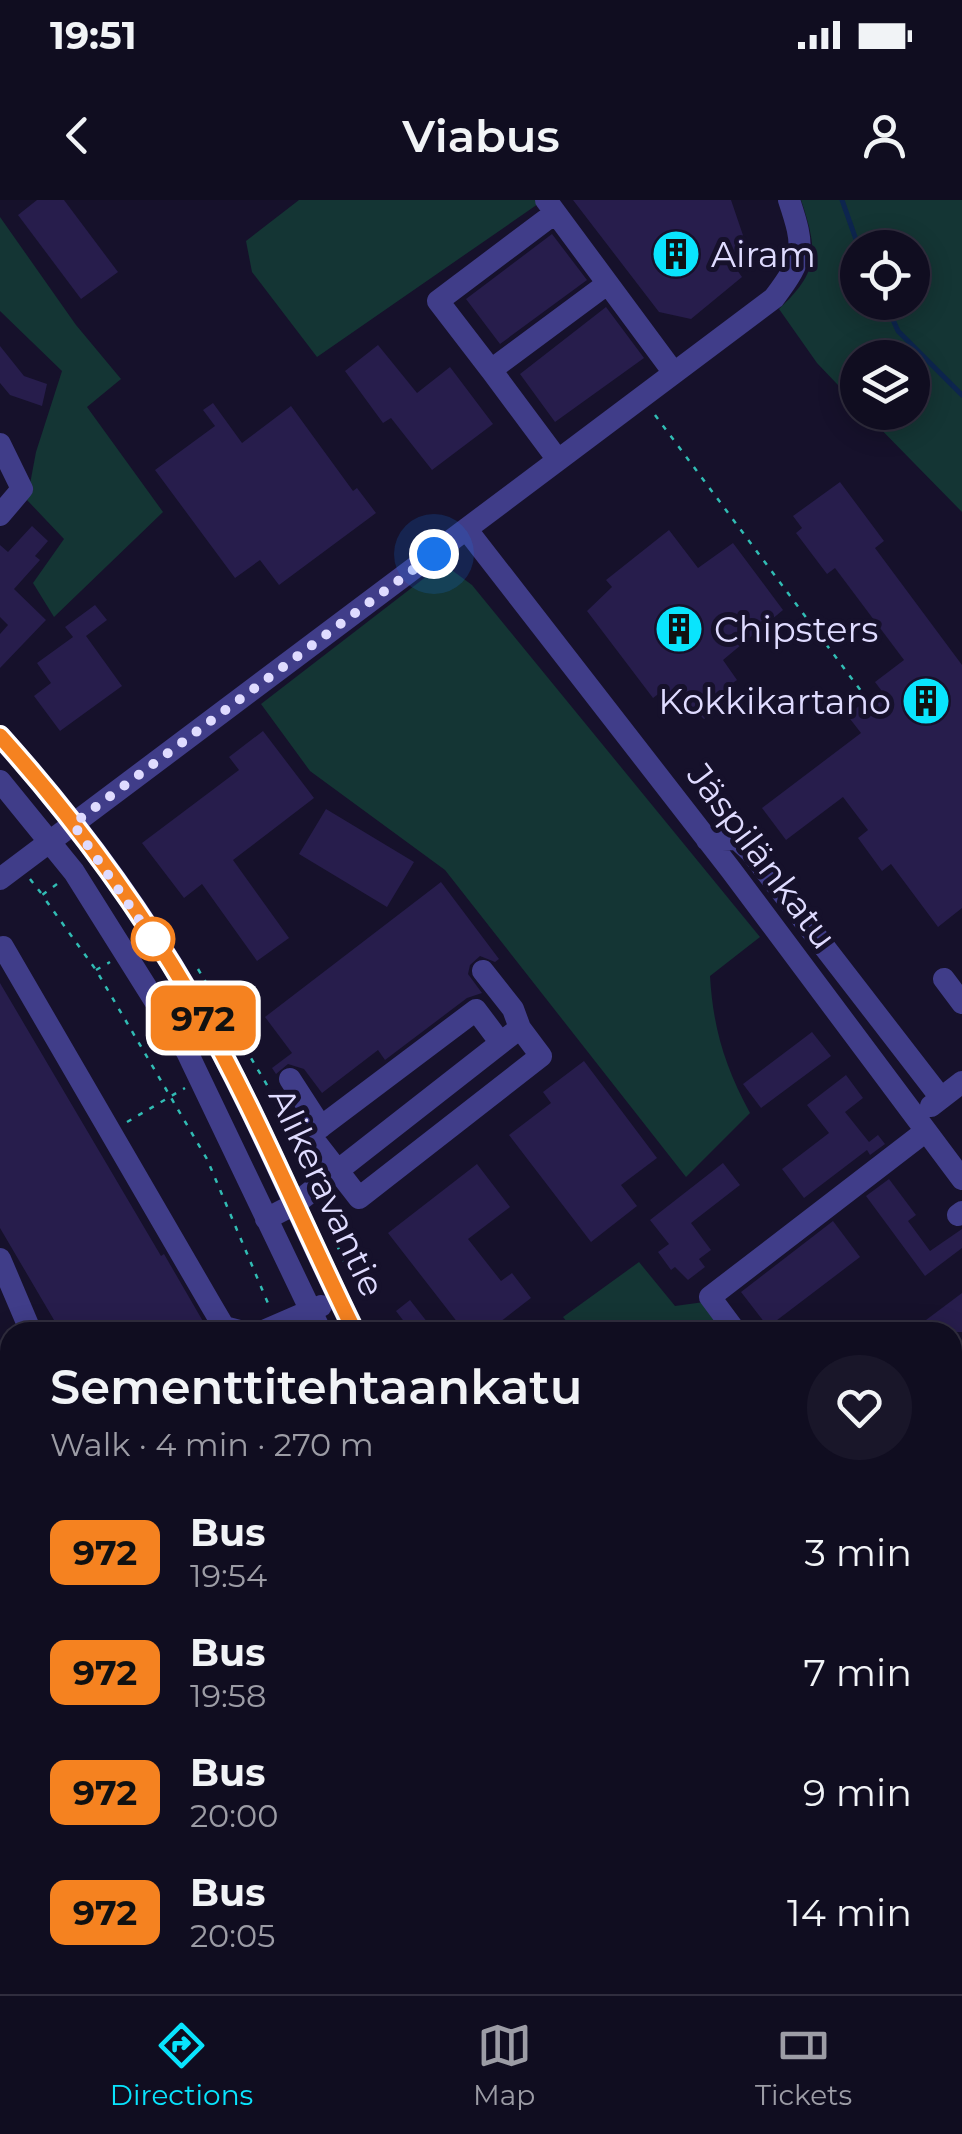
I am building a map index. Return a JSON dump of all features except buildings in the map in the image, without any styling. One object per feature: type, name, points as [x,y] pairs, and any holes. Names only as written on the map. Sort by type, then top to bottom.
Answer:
[{"type":"street","points":[[0,879],[774,298],[792,274],[802,241],[790,200]]},
{"type":"street","points":[[558,460],[438,302],[551,207],[674,373]]},
{"type":"street","points":[[491,370],[607,284]]},
{"type":"street","points":[[0,444],[22,489],[0,514]]},
{"type":"street","name":"Jäspilänkatu","points":[[466,530],[707,840],[962,1179]]},
{"type":"street","name":"Alikeravantie","points":[[0,736],[73,824],[238,1059],[295,1204],[349,1322]]},
{"type":"street","name":"Alikeravantie","points":[[0,781],[74,872],[129,955],[200,1078],[316,1322]]},
{"type":"street","points":[[707,840],[737,839],[751,852],[941,1098]]},
{"type":"street","points":[[3,947],[222,1322]]},
{"type":"street","points":[[483,971],[541,1056],[359,1198],[310,1136],[476,1010],[500,1042]]},
{"type":"street","points":[[944,979],[962,1003]]},
{"type":"street","points":[[266,1219],[295,1204],[520,1028]]},
{"type":"street","points":[[290,1079],[321,1127]]},
{"type":"street","points":[[728,1322],[710,1298],[921,1124],[941,1098],[962,1082]]},
{"type":"street","points":[[1,1264],[27,1322]]},
{"type":"street","points":[[283,1322],[337,1297]]},
{"type":"path","points":[[642,398],[866,698],[874,693],[879,699]]},
{"type":"path","points":[[74,872],[42,895],[96,970],[207,1159],[267,1322]]},
{"type":"path","points":[[96,970],[111,961]]},
{"type":"path","points":[[113,1130],[200,1078]]},
{"type":"green space","points":[[299,200],[535,200],[538,204],[317,357],[252,272],[246,241]]},
{"type":"green space","points":[[801,200],[962,200],[962,512],[882,430],[930,430],[930,340],[840,340],[840,387],[817,363],[779,309],[808,271],[812,259]]},
{"type":"green space","points":[[0,217],[76,325],[121,379],[87,407],[163,512],[54,617],[33,583],[64,539],[27,500],[36,452],[62,371],[0,311]]},
{"type":"green space","points":[[453,571],[472,585],[760,937],[710,976],[722,1047],[750,1113],[686,1177],[445,870],[310,771],[261,704],[427,576]]},
{"type":"green space","points":[[639,1262],[675,1306],[704,1302],[719,1322],[567,1322],[563,1317]]},
{"type":"waterway","points":[[842,200],[853,230]]},
{"type":"waterway","points":[[893,320],[898,331],[962,395]]},
{"type":"bus line","name":"972","points":[[0,736],[49,790],[188,992],[270,1150],[350,1322]]},
{"type":"place","name":"Airam","points":[[676,254]]},
{"type":"place","name":"Chipsters","points":[[679,629]]},
{"type":"place","name":"Kokkikartano","points":[[926,701]]},
{"type":"route","points":[[153,939],[156,944],[73,824],[434,554]]}]
